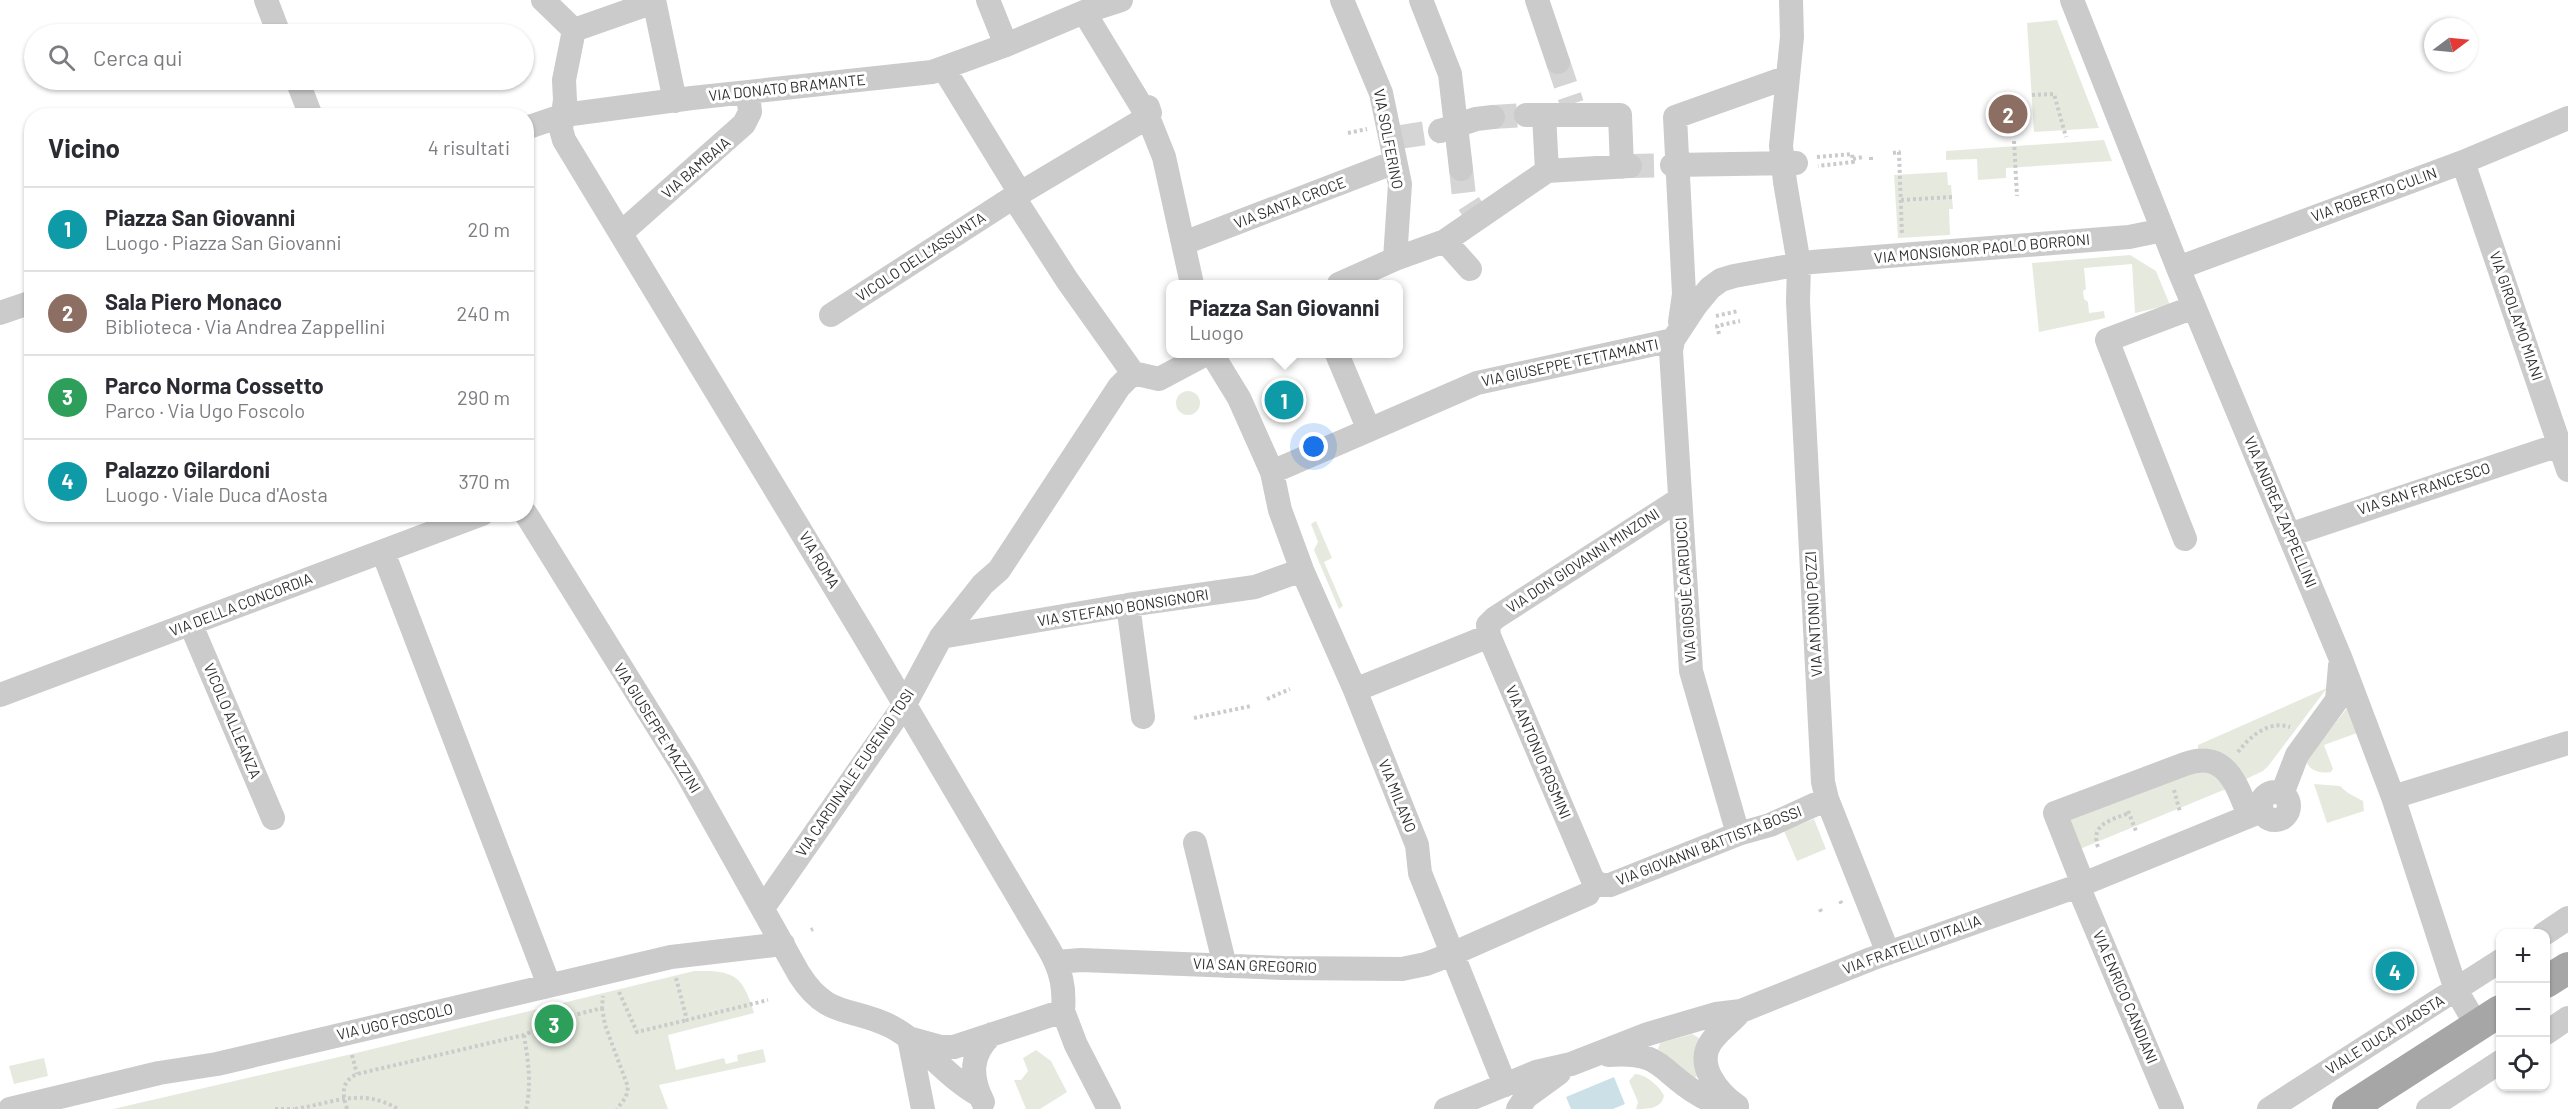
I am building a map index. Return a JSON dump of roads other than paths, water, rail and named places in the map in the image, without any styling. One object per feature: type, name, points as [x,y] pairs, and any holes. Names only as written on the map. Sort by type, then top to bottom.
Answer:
[{"type":"main road","points":[[2550,979],[2568,968]]},
{"type":"main road","points":[[2348,1109],[2489,1019]]},
{"type":"street","points":[[266,0],[275,24]]},
{"type":"street","points":[[543,0],[574,30],[654,1],[675,101]]},
{"type":"street","points":[[988,0],[1006,45]]},
{"type":"street","name":"VIA DONATO BRAMANTE","points":[[534,125],[564,115],[932,72],[1006,45],[1084,12],[1121,0]]},
{"type":"street","name":"VIA SOLFERINO","points":[[1342,0],[1381,93],[1395,138],[1395,162],[1400,184],[1395,259]]},
{"type":"street","points":[[1421,0],[1450,74],[1449,128],[1461,169]]},
{"type":"street","points":[[1537,0],[1558,62]]},
{"type":"street","name":"VIA ANTONIO POZZI","points":[[1791,0],[1792,37],[1781,146],[1802,163],[1798,302],[1823,782],[1827,799],[1888,953]]},
{"type":"street","name":"VIA ANDREA ZAPPELLINI","points":[[2072,0],[2178,268],[2340,657],[2393,797],[2456,990],[2489,1019]]},
{"type":"street","points":[[1084,12],[1148,112],[1164,157],[1191,280]]},
{"type":"street","name":"VIA ROMA","points":[[574,30],[564,80],[564,115],[561,129],[564,140],[905,704],[1056,962],[1064,986],[1063,1011],[1076,1045],[1109,1109]]},
{"type":"street","points":[[944,69],[1016,195],[1018,204],[1067,280],[1133,374],[1160,379],[1199,358]]},
{"type":"street","name":"VIA GIOSUÈ CARDUCCI","points":[[1738,834],[1691,671],[1671,351],[1684,294],[1674,165],[1675,117],[1788,76]]},
{"type":"street","points":[[301,90],[308,108]]},
{"type":"street","name":"VIA BAMBAIA","points":[[621,233],[744,124],[750,112],[748,92]]},
{"type":"street","points":[[1350,280],[1395,259],[1445,241],[1476,214],[1547,171],[1626,166],[1620,115],[1574,109],[1535,115],[1547,171]]},
{"type":"street","name":"VICOLO DELL'ASSUNTA","points":[[831,315],[1148,112]]},
{"type":"street","points":[[1449,128],[1476,119],[1493,117]]},
{"type":"street","name":"VIA ROBERTO CULIN","points":[[2178,268],[2463,162],[2568,118]]},
{"type":"street","name":"VIA SANTA CROCE","points":[[1184,243],[1395,162]]},
{"type":"street","name":"VIA GIROLAMO MIANI","points":[[2463,162],[2568,470]]},
{"type":"street","points":[[1674,165],[1802,163]]},
{"type":"street","name":"VIA MONSIGNOR PAOLO BORRONI","points":[[1798,258],[2129,237],[2163,230]]},
{"type":"street","points":[[1445,241],[1470,269]]},
{"type":"street","points":[[1683,277],[1798,258]]},
{"type":"street","points":[[1677,331],[1710,288],[1721,280],[1798,258]]},
{"type":"street","points":[[0,313],[24,305]]},
{"type":"street","points":[[2185,539],[2107,340],[2194,307]]},
{"type":"street","name":"VIA GIUSEPPE TETTAMANTI","points":[[1272,472],[1477,383],[1677,331]]},
{"type":"street","name":"VIA MILANO","points":[[1214,358],[1239,398],[1272,472],[1280,510],[1302,570],[1355,690],[1417,845],[1420,873],[1505,1085]]},
{"type":"street","points":[[1339,358],[1376,426]]},
{"type":"street","name":"VIA CARDINALE EUGENIO TOSI","points":[[763,908],[905,704],[941,637],[983,584],[999,570],[1119,387],[1133,374]]},
{"type":"street","name":"VIA SAN FRANCESCO","points":[[2289,535],[2559,444]]},
{"type":"street","name":"VIA DON GIOVANNI MINZONI","points":[[1355,690],[1488,631],[1495,618],[1680,499]]},
{"type":"street","name":"VIA DELLA CONCORDIA","points":[[0,695],[461,522]]},
{"type":"street","name":"VIA GIUSEPPE MAZZINI","points":[[531,522],[686,772],[805,984],[819,999],[843,1011],[886,1024],[909,1038]]},
{"type":"street","points":[[383,552],[549,986]]},
{"type":"street","name":"VIA STEFANO BONSIGNORI","points":[[941,637],[1128,605],[1255,587],[1302,570]]},
{"type":"street","points":[[1128,605],[1143,717]]},
{"type":"street","name":"VICOLO ALLEANZA","points":[[191,625],[273,818]]},
{"type":"street","name":"VIA ANTONIO ROSMINI","points":[[1488,631],[1590,886]]},
{"type":"street","name":"VIA FRATELLI D'ITALIA","points":[[1741,1011],[1888,953],[2081,885],[2256,814],[2264,796],[2273,792],[2282,794],[2297,755],[2337,700],[2340,657]]},
{"type":"street","points":[[2393,797],[2568,743]]},
{"type":"street","points":[[2081,885],[2055,813],[2195,760],[2213,761],[2227,770],[2256,814]]},
{"type":"street","name":"VIA GIOVANNI BATTISTA BOSSI","points":[[1590,886],[1610,885],[1738,834],[1770,825],[1827,799]]},
{"type":"street","points":[[1195,843],[1226,966]]},
{"type":"street","name":"VIA ENRICO CANDIANI","points":[[2081,885],[2172,1109]]},
{"type":"street","points":[[1452,954],[1590,886]]},
{"type":"street","points":[[2550,929],[2568,918]]},
{"type":"street","name":"VIA UGO FOSCOLO","points":[[10,1109],[159,1073],[217,1064],[671,957],[783,944]]},
{"type":"street","name":"VIA SAN GREGORIO","points":[[1056,962],[1081,960],[1226,966],[1402,969],[1426,964],[1452,954]]},
{"type":"street","name":"VIALE DUCA D'AOSTA","points":[[2269,1109],[2496,964]]},
{"type":"street","points":[[909,1038],[948,1048],[1063,1011]]},
{"type":"street","points":[[1446,1109],[1536,1072],[1581,1060],[1648,1034],[1716,1014],[1741,1011]]},
{"type":"street","points":[[1739,1109],[1713,1082],[1705,1058],[1706,1050],[1713,1038],[1741,1011]]},
{"type":"street","points":[[2550,1030],[2568,1018]]},
{"type":"street","points":[[1037,1020],[1059,1029],[1076,1045]]},
{"type":"street","points":[[983,1102],[973,1075],[974,1063],[977,1052],[992,1034]]},
{"type":"street","points":[[909,1038],[950,1076],[983,1102]]},
{"type":"street","points":[[909,1038],[923,1109]]},
{"type":"street","points":[[1518,1109],[1526,1097],[1581,1060],[1629,1053],[1655,1061],[1698,1095],[1739,1109]]},
{"type":"street","points":[[2428,1109],[2496,1065]]},
{"type":"tunnel","points":[[1558,62],[1572,104]]},
{"type":"tunnel","points":[[1493,117],[1526,115]]},
{"type":"tunnel","points":[[1400,137],[1440,131]]},
{"type":"tunnel","points":[[1630,166],[1672,165]]},
{"type":"tunnel","points":[[1461,169],[1464,196],[1473,210]]},
{"type":"place","name":"Sala Piero Monaco","points":[[2008,114]]},
{"type":"place","name":"Piazza San Giovanni","points":[[1284,400]]},
{"type":"place","name":"Palazzo Gilardoni","points":[[2395,971]]},
{"type":"place","name":"Parco Norma Cossetto","points":[[554,1024]]}]
